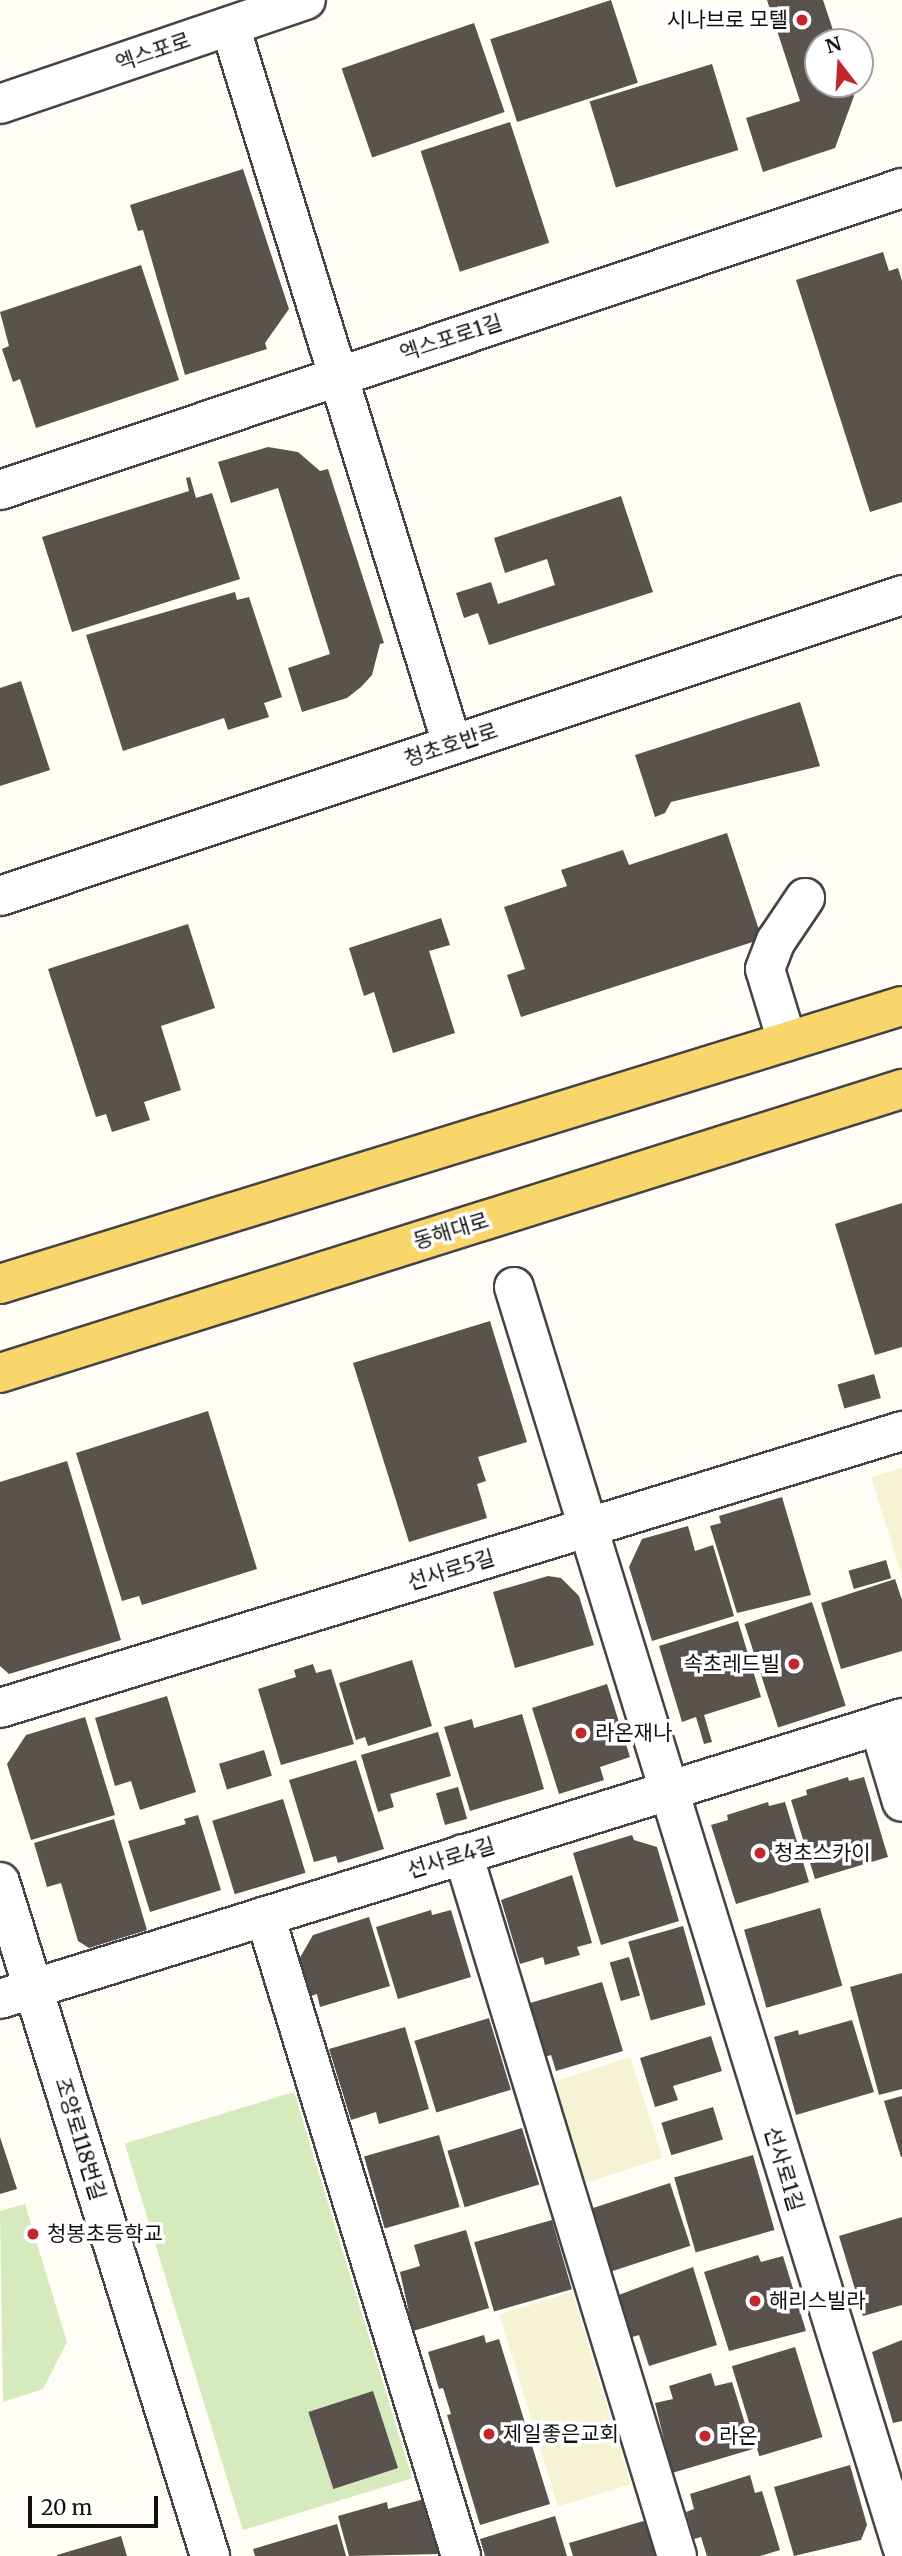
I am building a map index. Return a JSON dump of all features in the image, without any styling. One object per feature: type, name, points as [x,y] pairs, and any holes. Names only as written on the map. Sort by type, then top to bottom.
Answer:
[{"type":"main road","points":[[1,1282],[902,1006]]},
{"type":"main road","name":"동해대로","points":[[0,1373],[902,1089]]},
{"type":"street","name":"엑스포로","points":[[0,104],[306,0]]},
{"type":"street","points":[[230,26],[452,744]]},
{"type":"street","name":"엑스포로1길","points":[[0,490],[902,188]]},
{"type":"street","name":"청초호반로","points":[[0,896],[902,595]]},
{"type":"street","points":[[787,1041],[755,957],[776,941],[805,898]]},
{"type":"street","name":"선사로1길","points":[[514,1287],[666,1792],[902,2547]]},
{"type":"street","name":"선사로5길","points":[[0,1709],[902,1431]]},
{"type":"street","points":[[890,1721],[902,1802]]},
{"type":"street","name":"선사로4길","points":[[17,1993],[890,1721]]},
{"type":"street","points":[[463,1854],[677,2556]]},
{"type":"street","name":"조양로118번길","points":[[0,1882],[17,1993],[210,2556]]},
{"type":"street","points":[[265,1916],[461,2556]]},
{"type":"shaded area","points":[[902,1468],[902,1576],[871,1477]]},
{"type":"shaded area","points":[[630,2057],[663,2158],[583,2184],[550,2083]]},
{"type":"shaded area","points":[[572,2292],[631,2484],[558,2506],[499,2314]]},
{"type":"green space","points":[[294,2092],[412,2478],[243,2530],[125,2144]]},
{"type":"green space","points":[[25,2204],[67,2342],[43,2389],[3,2402],[0,2211]]},
{"type":"building","points":[[611,0],[638,83],[517,122],[490,39]]},
{"type":"building","points":[[767,0],[823,0],[832,28],[804,28],[804,98],[853,98],[835,148],[763,172],[746,118],[800,101]]},
{"type":"building","points":[[474,23],[505,112],[372,157],[342,69]]},
{"type":"building","points":[[712,64],[738,150],[616,187],[590,101]]},
{"type":"building","points":[[510,122],[549,243],[460,272],[421,151]]},
{"type":"building","points":[[243,169],[289,309],[265,343],[267,349],[185,375],[143,230],[138,231],[130,205]]},
{"type":"building","points":[[883,252],[889,271],[898,268],[902,281],[902,502],[870,512],[796,280]]},
{"type":"building","points":[[141,265],[179,380],[36,428],[20,379],[13,382],[2,349],[9,346],[0,312]]},
{"type":"building","points":[[268,447],[298,452],[320,471],[328,469],[384,643],[380,644],[372,675],[361,687],[347,698],[302,712],[288,668],[330,654],[278,488],[231,503],[218,462]]},
{"type":"building","points":[[190,477],[196,498],[212,493],[240,579],[72,632],[42,537],[189,491],[186,478]]},
{"type":"building","points":[[621,496],[653,592],[489,645],[478,613],[464,618],[456,593],[491,582],[498,604],[555,585],[547,559],[505,573],[494,538]]},
{"type":"building","points":[[235,592],[237,600],[249,597],[282,697],[264,703],[269,717],[228,730],[224,718],[123,751],[86,635]]},
{"type":"building","points":[[21,681],[50,770],[0,786],[0,688]]},
{"type":"building","points":[[800,702],[820,766],[671,802],[665,813],[655,817],[635,755]]},
{"type":"building","points":[[727,833],[762,939],[521,1017],[507,975],[525,969],[504,907],[567,886],[561,870],[623,850],[629,865]]},
{"type":"building","points":[[441,918],[450,945],[429,951],[455,1033],[393,1053],[374,992],[364,996],[349,948]]},
{"type":"building","points":[[188,924],[215,1008],[161,1026],[181,1090],[144,1102],[150,1120],[112,1132],[106,1114],[96,1117],[48,969]]},
{"type":"building","points":[[902,1203],[902,1347],[875,1355],[835,1224]]},
{"type":"building","points":[[490,1321],[527,1442],[478,1457],[486,1481],[477,1484],[487,1518],[409,1542],[353,1363]]},
{"type":"building","points":[[874,1374],[881,1398],[844,1409],[837,1384]]},
{"type":"building","points":[[208,1411],[257,1569],[142,1605],[139,1596],[122,1601],[76,1453]]},
{"type":"building","points":[[67,1461],[121,1640],[9,1674],[0,1666],[0,1482]]},
{"type":"building","points":[[782,1497],[811,1595],[737,1613],[710,1526],[721,1523],[719,1516]]},
{"type":"building","points":[[688,1526],[695,1551],[713,1545],[734,1616],[652,1641],[629,1567],[642,1539]]},
{"type":"building","points":[[886,1560],[891,1578],[854,1589],[849,1571]]},
{"type":"building","points":[[548,1576],[561,1578],[579,1596],[594,1645],[515,1668],[493,1592]]},
{"type":"building","points":[[895,1579],[902,1600],[902,1651],[841,1669],[821,1603]]},
{"type":"building","name":"속초레드빌","points":[[812,1602],[846,1706],[778,1728],[744,1624]]},
{"type":"building","points":[[738,1621],[761,1697],[704,1715],[712,1742],[704,1744],[696,1717],[682,1722],[659,1646]]},
{"type":"building","points":[[412,1660],[432,1726],[368,1746],[365,1737],[356,1740],[339,1683]]},
{"type":"building","points":[[313,1664],[316,1673],[331,1669],[354,1744],[281,1765],[258,1689],[296,1677],[294,1670]]},
{"type":"building","name":"라온재나","points":[[607,1684],[630,1757],[600,1767],[604,1780],[559,1794],[532,1708]]},
{"type":"building","points":[[167,1696],[196,1792],[140,1810],[131,1781],[115,1786],[95,1718]]},
{"type":"building","points":[[522,1714],[544,1789],[470,1811],[444,1727],[472,1719],[474,1728]]},
{"type":"building","points":[[85,1717],[115,1815],[31,1840],[7,1764],[26,1735]]},
{"type":"building","points":[[438,1732],[451,1776],[390,1794],[394,1807],[378,1812],[361,1755]]},
{"type":"building","points":[[264,1750],[272,1776],[227,1790],[219,1764]]},
{"type":"building","points":[[356,1760],[384,1849],[338,1863],[336,1856],[314,1862],[289,1780]]},
{"type":"building","points":[[848,1777],[849,1781],[864,1777],[888,1857],[815,1879],[791,1800],[807,1795],[806,1790]]},
{"type":"building","points":[[458,1787],[467,1819],[445,1825],[436,1793]]},
{"type":"building","points":[[283,1799],[306,1873],[235,1894],[212,1821]]},
{"type":"building","name":"청초스카이","points":[[768,1802],[769,1806],[785,1802],[809,1882],[736,1904],[711,1825],[728,1820],[727,1815]]},
{"type":"building","points":[[198,1815],[221,1890],[150,1912],[128,1841],[186,1824],[184,1819]]},
{"type":"building","points":[[114,1819],[147,1930],[89,1948],[78,1941],[61,1883],[47,1887],[34,1843]]},
{"type":"building","points":[[632,1835],[634,1840],[657,1847],[679,1921],[601,1945],[573,1853]]},
{"type":"building","points":[[572,1875],[592,1943],[577,1947],[580,1955],[545,1965],[543,1957],[520,1964],[501,1900]]},
{"type":"building","points":[[820,1908],[842,1986],[766,2008],[744,1930]]},
{"type":"building","points":[[431,1910],[432,1915],[451,1910],[471,1977],[398,1999],[376,1927]]},
{"type":"building","points":[[369,1917],[390,1986],[320,2007],[317,1994],[308,1997],[298,1961],[313,1935]]},
{"type":"building","points":[[683,1926],[706,2005],[651,2021],[628,1942]]},
{"type":"building","points":[[629,1957],[640,1995],[621,2001],[610,1963]]},
{"type":"building","points":[[902,1973],[902,2089],[879,2095],[850,1987]]},
{"type":"building","points":[[602,1982],[623,2051],[556,2071],[551,2055],[545,2057],[530,2003]]},
{"type":"building","points":[[489,2018],[511,2090],[436,2113],[414,2041]]},
{"type":"building","points":[[852,2020],[874,2092],[796,2115],[774,2037],[798,2030],[799,2035]]},
{"type":"building","points":[[405,2027],[429,2109],[379,2124],[376,2112],[351,2120],[329,2049]]},
{"type":"building","points":[[711,2036],[722,2071],[673,2086],[678,2100],[655,2107],[640,2058]]},
{"type":"building","points":[[902,2096],[902,2157],[901,2157],[884,2101]]},
{"type":"building","points":[[713,2107],[723,2140],[671,2155],[661,2123]]},
{"type":"building","points":[[522,2128],[539,2184],[465,2207],[447,2151]]},
{"type":"building","points":[[439,2135],[460,2207],[385,2229],[364,2156]]},
{"type":"building","points":[[0,2137],[17,2189],[0,2194]]},
{"type":"building","points":[[753,2155],[774,2230],[696,2253],[674,2178]]},
{"type":"building","points":[[670,2183],[690,2246],[610,2272],[589,2209]]},
{"type":"building","points":[[902,2217],[902,2305],[863,2316],[839,2236]]},
{"type":"building","points":[[552,2220],[572,2289],[494,2312],[474,2242]]},
{"type":"building","points":[[466,2230],[489,2308],[413,2331],[400,2272],[420,2266],[414,2245]]},
{"type":"building","name":"해리스빌라","points":[[758,2255],[761,2262],[783,2256],[806,2331],[729,2351],[704,2272]]},
{"type":"building","points":[[693,2267],[717,2345],[649,2366],[639,2335],[629,2338],[616,2296]]},
{"type":"building","points":[[484,2335],[486,2343],[499,2339],[550,2504],[480,2525],[447,2415],[451,2414],[443,2388],[439,2389],[428,2352]]},
{"type":"building","points":[[902,2340],[902,2421],[893,2423],[872,2352]]},
{"type":"building","points":[[795,2347],[822,2437],[759,2456],[732,2366]]},
{"type":"building","name":"라온","points":[[711,2373],[715,2386],[732,2382],[753,2449],[672,2473],[655,2403],[673,2399],[669,2386]]},
{"type":"building","points":[[373,2391],[398,2468],[333,2489],[308,2412]]},
{"type":"building","points":[[850,2465],[867,2525],[861,2540],[794,2556],[774,2487]]},
{"type":"building","points":[[750,2475],[755,2493],[762,2491],[780,2550],[760,2556],[707,2556],[701,2537],[694,2539],[686,2512],[694,2509],[690,2494]]},
{"type":"building","points":[[424,2499],[440,2554],[349,2556],[338,2516],[387,2502],[388,2509]]},
{"type":"building","points":[[555,2516],[567,2556],[485,2556],[480,2539]]},
{"type":"building","points":[[647,2520],[657,2556],[573,2556],[569,2543]]},
{"type":"building","points":[[337,2524],[346,2556],[255,2556],[253,2549]]},
{"type":"building","points":[[121,2536],[127,2556],[57,2556],[57,2555]]},
{"type":"place","name":"시나브로 모텔","points":[[802,20]]},
{"type":"place","name":"속초레드빌","points":[[794,1664]]},
{"type":"place","name":"라온재나","points":[[581,1733]]},
{"type":"place","name":"청초스카이","points":[[760,1853]]},
{"type":"place","name":"청봉초등학교","points":[[33,2234]]},
{"type":"place","name":"해리스빌라","points":[[755,2301]]},
{"type":"place","name":"제일좋은교회","points":[[489,2434]]},
{"type":"place","name":"라온","points":[[705,2436]]}]
